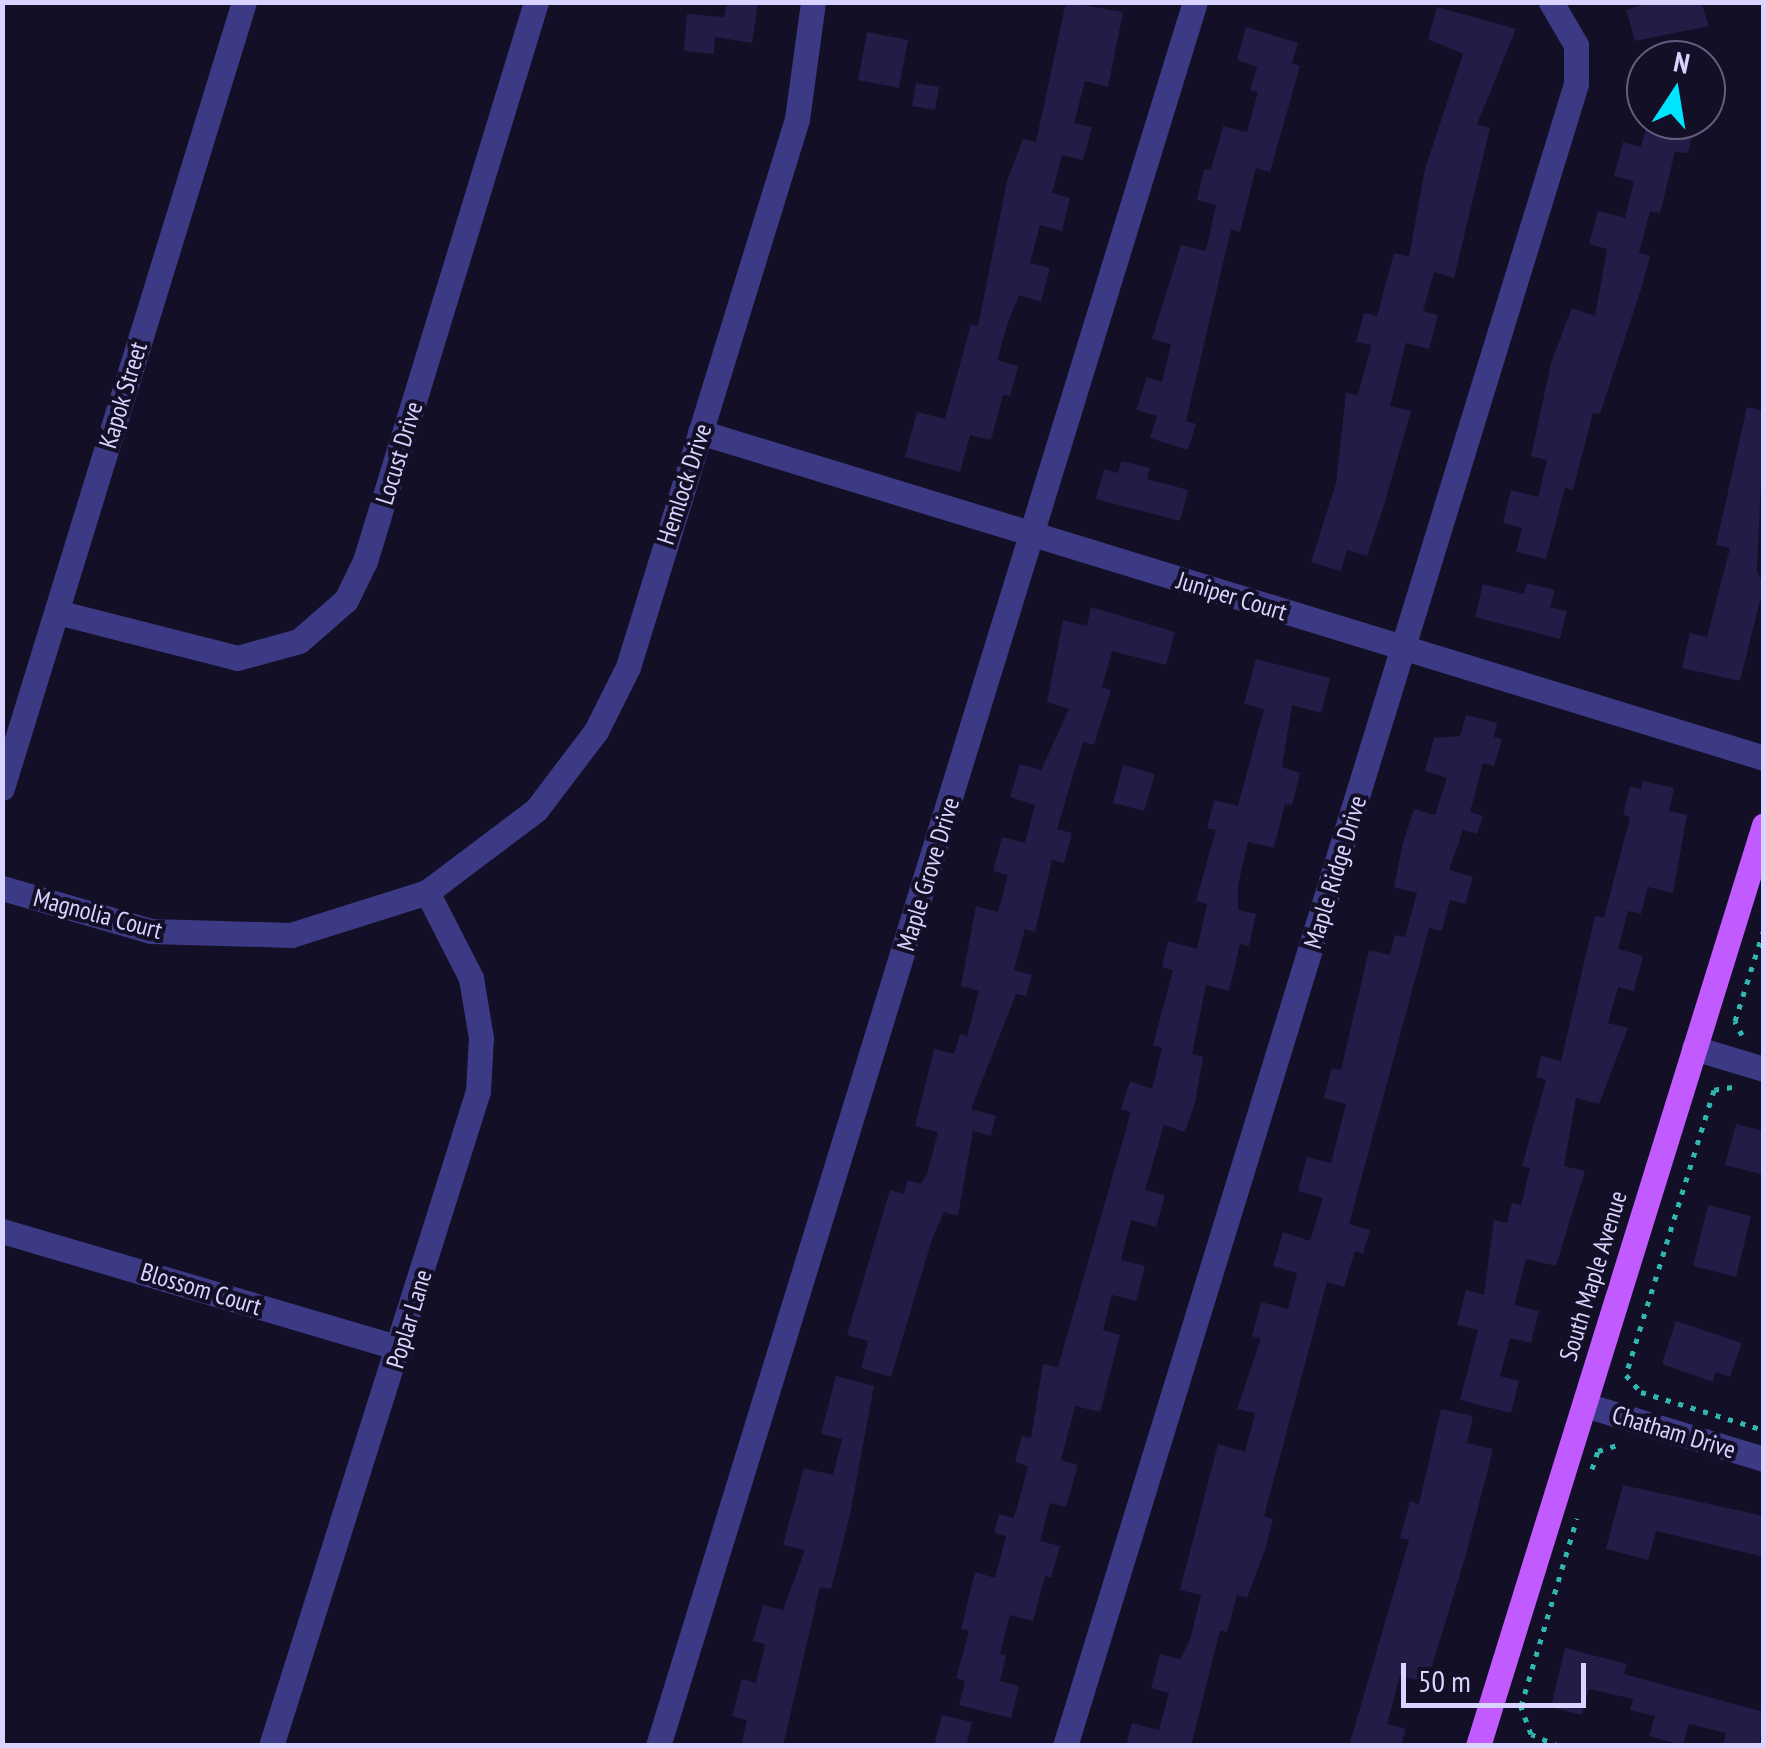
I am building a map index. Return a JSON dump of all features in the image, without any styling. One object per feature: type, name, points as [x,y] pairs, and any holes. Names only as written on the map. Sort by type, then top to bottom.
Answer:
[{"type":"main road","name":"South Maple Avenue","points":[[1478,1746],[1764,824]]},
{"type":"street","name":"Kapok Street","points":[[2,788],[244,2]]},
{"type":"street","name":"Locust Drive","points":[[57,612],[237,658],[300,641],[346,600],[365,561],[536,2]]},
{"type":"street","name":"Hemlock Drive","points":[[427,892],[536,810],[596,731],[628,667],[796,120],[813,2]]},
{"type":"street","name":"Maple Grove Drive","points":[[658,1746],[1196,2]]},
{"type":"street","name":"Maple Ridge Drive","points":[[1065,1746],[1576,84],[1576,45],[1551,2]]},
{"type":"street","name":"Juniper Court","points":[[700,432],[1764,758]]},
{"type":"street","name":"Magnolia Court","points":[[2,888],[151,931],[247,939],[348,923],[427,892]]},
{"type":"street","name":"Poplar Lane","points":[[271,1746],[400,1348],[482,1062],[470,978],[427,892]]},
{"type":"street","points":[[1694,1048],[1764,1069]]},
{"type":"street","name":"Blossom Court","points":[[2,1231],[400,1348]]},
{"type":"street","name":"Chatham Drive","points":[[1585,1405],[1764,1458]]},
{"type":"path","points":[[1746,1040],[1735,1021],[1764,930]]},
{"type":"path","points":[[1747,1091],[1714,1090],[1626,1374],[1641,1392],[1764,1430]]},
{"type":"path","points":[[1589,1478],[1598,1452],[1630,1444]]},
{"type":"path","points":[[1559,1746],[1531,1734],[1521,1706],[1584,1497]]},
{"type":"building","points":[[727,2],[758,2],[752,43],[715,37],[714,54],[684,51],[687,14],[724,17]]},
{"type":"building","points":[[1066,2],[1123,12],[1108,87],[1085,81],[1074,123],[1092,127],[1083,160],[1062,155],[1052,193],[1070,198],[1062,231],[1040,225],[1030,263],[1050,268],[1041,302],[1019,295],[1008,322],[997,360],[1018,366],[1010,396],[1003,395],[991,440],[970,435],[960,472],[905,457],[917,412],[945,419],[971,324],[978,326],[1007,181],[1023,139],[1036,142]]},
{"type":"building","points":[[1650,2],[1701,2],[1709,26],[1635,40],[1626,10]]},
{"type":"building","points":[[1437,7],[1516,29],[1477,124],[1490,128],[1454,278],[1434,272],[1423,311],[1438,315],[1429,349],[1406,343],[1390,406],[1411,411],[1382,512],[1367,556],[1347,550],[1341,571],[1311,562],[1336,483],[1346,393],[1358,395],[1371,345],[1356,342],[1364,313],[1377,316],[1394,253],[1409,257],[1425,169],[1463,54],[1428,39]]},
{"type":"building","points":[[1246,27],[1298,43],[1292,63],[1300,66],[1270,172],[1256,168],[1240,232],[1231,229],[1186,421],[1196,424],[1188,450],[1150,438],[1157,416],[1136,410],[1147,377],[1162,382],[1171,344],[1152,339],[1181,245],[1206,251],[1216,205],[1197,200],[1204,169],[1211,170],[1223,126],[1247,132],[1258,92],[1250,90],[1257,67],[1237,60]]},
{"type":"building","points":[[867,32],[908,40],[899,88],[858,80]]},
{"type":"building","points":[[916,83],[939,87],[935,110],[912,106]]},
{"type":"building","points":[[1643,140],[1691,140],[1688,153],[1675,152],[1660,213],[1650,211],[1639,253],[1650,256],[1643,283],[1600,414],[1593,413],[1573,490],[1565,488],[1546,559],[1516,552],[1522,528],[1503,523],[1511,490],[1538,497],[1547,460],[1531,456],[1551,363],[1572,308],[1595,316],[1607,249],[1589,244],[1598,211],[1625,218],[1634,181],[1614,176],[1623,142],[1641,147]]},
{"type":"building","points":[[1747,407],[1764,411],[1757,571],[1764,585],[1740,681],[1682,668],[1690,633],[1707,637],[1730,548],[1716,545]]},
{"type":"building","points":[[1121,461],[1150,468],[1147,479],[1188,490],[1180,521],[1096,499],[1104,469],[1118,473]]},
{"type":"building","points":[[1527,583],[1555,590],[1550,607],[1567,611],[1560,639],[1475,617],[1483,584],[1524,594]]},
{"type":"building","points":[[1091,607],[1175,632],[1166,665],[1112,651],[1102,687],[1111,690],[1094,745],[1083,742],[1057,829],[1072,833],[1064,863],[1052,860],[1035,932],[1025,929],[1014,970],[1032,975],[1026,996],[1016,994],[971,1109],[996,1116],[991,1136],[973,1131],[958,1216],[944,1212],[932,1239],[891,1377],[861,1368],[868,1341],[847,1335],[890,1190],[904,1194],[908,1180],[921,1184],[927,1174],[938,1132],[915,1126],[934,1049],[954,1054],[960,1034],[967,1036],[979,991],[961,986],[976,906],[998,912],[1008,875],[993,871],[1002,837],[1025,843],[1035,805],[1010,797],[1020,764],[1041,770],[1069,709],[1047,702],[1063,620],[1087,626]]},
{"type":"building","points":[[1256,659],[1330,678],[1321,713],[1292,705],[1282,767],[1300,773],[1292,805],[1285,804],[1274,848],[1248,842],[1238,885],[1238,910],[1256,914],[1249,946],[1240,944],[1229,991],[1206,985],[1192,1054],[1203,1057],[1195,1103],[1185,1132],[1164,1125],[1145,1190],[1165,1195],[1156,1227],[1131,1220],[1121,1260],[1145,1266],[1136,1301],[1112,1295],[1103,1330],[1120,1335],[1100,1412],[1075,1406],[1061,1460],[1078,1465],[1066,1507],[1050,1503],[1040,1541],[1060,1546],[1051,1578],[1045,1576],[1033,1621],[1010,1615],[1000,1654],[1006,1656],[1000,1681],[1019,1686],[1011,1718],[959,1705],[965,1681],[956,1678],[969,1631],[961,1629],[975,1572],[995,1578],[1006,1536],[994,1533],[999,1514],[1013,1518],[1017,1508],[1028,1466],[1015,1462],[1022,1436],[1031,1438],[1043,1364],[1058,1367],[1131,1112],[1121,1109],[1130,1081],[1152,1089],[1162,1048],[1153,1045],[1173,970],[1162,967],[1168,941],[1197,949],[1207,904],[1196,901],[1216,830],[1207,828],[1214,800],[1238,806],[1264,709],[1244,704]]},
{"type":"building","points":[[1466,715],[1497,723],[1494,737],[1502,739],[1494,766],[1483,763],[1470,812],[1483,816],[1477,834],[1463,830],[1449,870],[1473,877],[1465,904],[1450,900],[1442,931],[1429,928],[1349,1224],[1370,1230],[1363,1254],[1355,1251],[1344,1287],[1327,1282],[1264,1516],[1273,1519],[1266,1547],[1247,1598],[1237,1595],[1227,1632],[1220,1630],[1191,1746],[1126,1746],[1132,1723],[1159,1730],[1169,1693],[1151,1688],[1160,1654],[1180,1659],[1190,1640],[1201,1595],[1180,1590],[1218,1444],[1245,1452],[1255,1413],[1237,1409],[1261,1339],[1252,1336],[1261,1302],[1288,1309],[1297,1273],[1273,1266],[1283,1232],[1310,1241],[1323,1198],[1298,1191],[1307,1157],[1331,1163],[1346,1104],[1324,1098],[1332,1068],[1341,1070],[1369,950],[1390,955],[1395,935],[1405,937],[1417,893],[1394,887],[1403,843],[1414,809],[1435,815],[1447,778],[1425,771],[1434,738],[1460,736]]},
{"type":"building","points":[[1123,765],[1155,774],[1144,811],[1113,803]]},
{"type":"building","points":[[1643,781],[1674,788],[1669,811],[1687,815],[1673,893],[1648,887],[1641,914],[1628,911],[1618,949],[1643,956],[1634,991],[1618,987],[1608,1023],[1628,1028],[1599,1104],[1576,1098],[1564,1166],[1585,1171],[1556,1266],[1526,1259],[1514,1305],[1539,1311],[1531,1343],[1510,1338],[1500,1376],[1519,1381],[1511,1413],[1460,1400],[1478,1330],[1457,1325],[1466,1290],[1484,1295],[1494,1220],[1507,1223],[1512,1203],[1521,1205],[1530,1168],[1522,1166],[1546,1080],[1536,1077],[1541,1056],[1561,1061],[1595,916],[1604,918],[1630,817],[1623,815],[1630,786],[1641,789]]},
{"type":"building","points":[[1736,1124],[1764,1131],[1764,1175],[1725,1165]]},
{"type":"building","points":[[1708,1205],[1751,1216],[1736,1277],[1693,1266]]},
{"type":"building","points":[[1676,1321],[1742,1343],[1730,1377],[1716,1372],[1713,1382],[1662,1364]]},
{"type":"building","points":[[836,1376],[874,1386],[850,1515],[831,1589],[820,1587],[783,1746],[741,1746],[747,1720],[732,1716],[742,1679],[756,1683],[765,1644],[753,1641],[763,1605],[783,1610],[805,1550],[783,1545],[804,1468],[833,1475],[842,1439],[821,1434]]},
{"type":"building","points":[[1441,1409],[1473,1416],[1467,1443],[1493,1449],[1466,1555],[1427,1682],[1400,1676],[1387,1724],[1406,1729],[1401,1746],[1349,1746],[1409,1540],[1400,1538],[1410,1501],[1419,1504]]},
{"type":"building","points":[[1623,1485],[1764,1516],[1764,1557],[1656,1531],[1648,1560],[1606,1549]]},
{"type":"building","points":[[1565,1648],[1627,1664],[1624,1674],[1764,1712],[1759,1746],[1723,1746],[1726,1733],[1689,1724],[1683,1745],[1649,1736],[1655,1716],[1630,1710],[1633,1699],[1589,1689],[1582,1715],[1551,1707]]},
{"type":"building","points":[[942,1715],[972,1722],[966,1746],[934,1746]]}]
